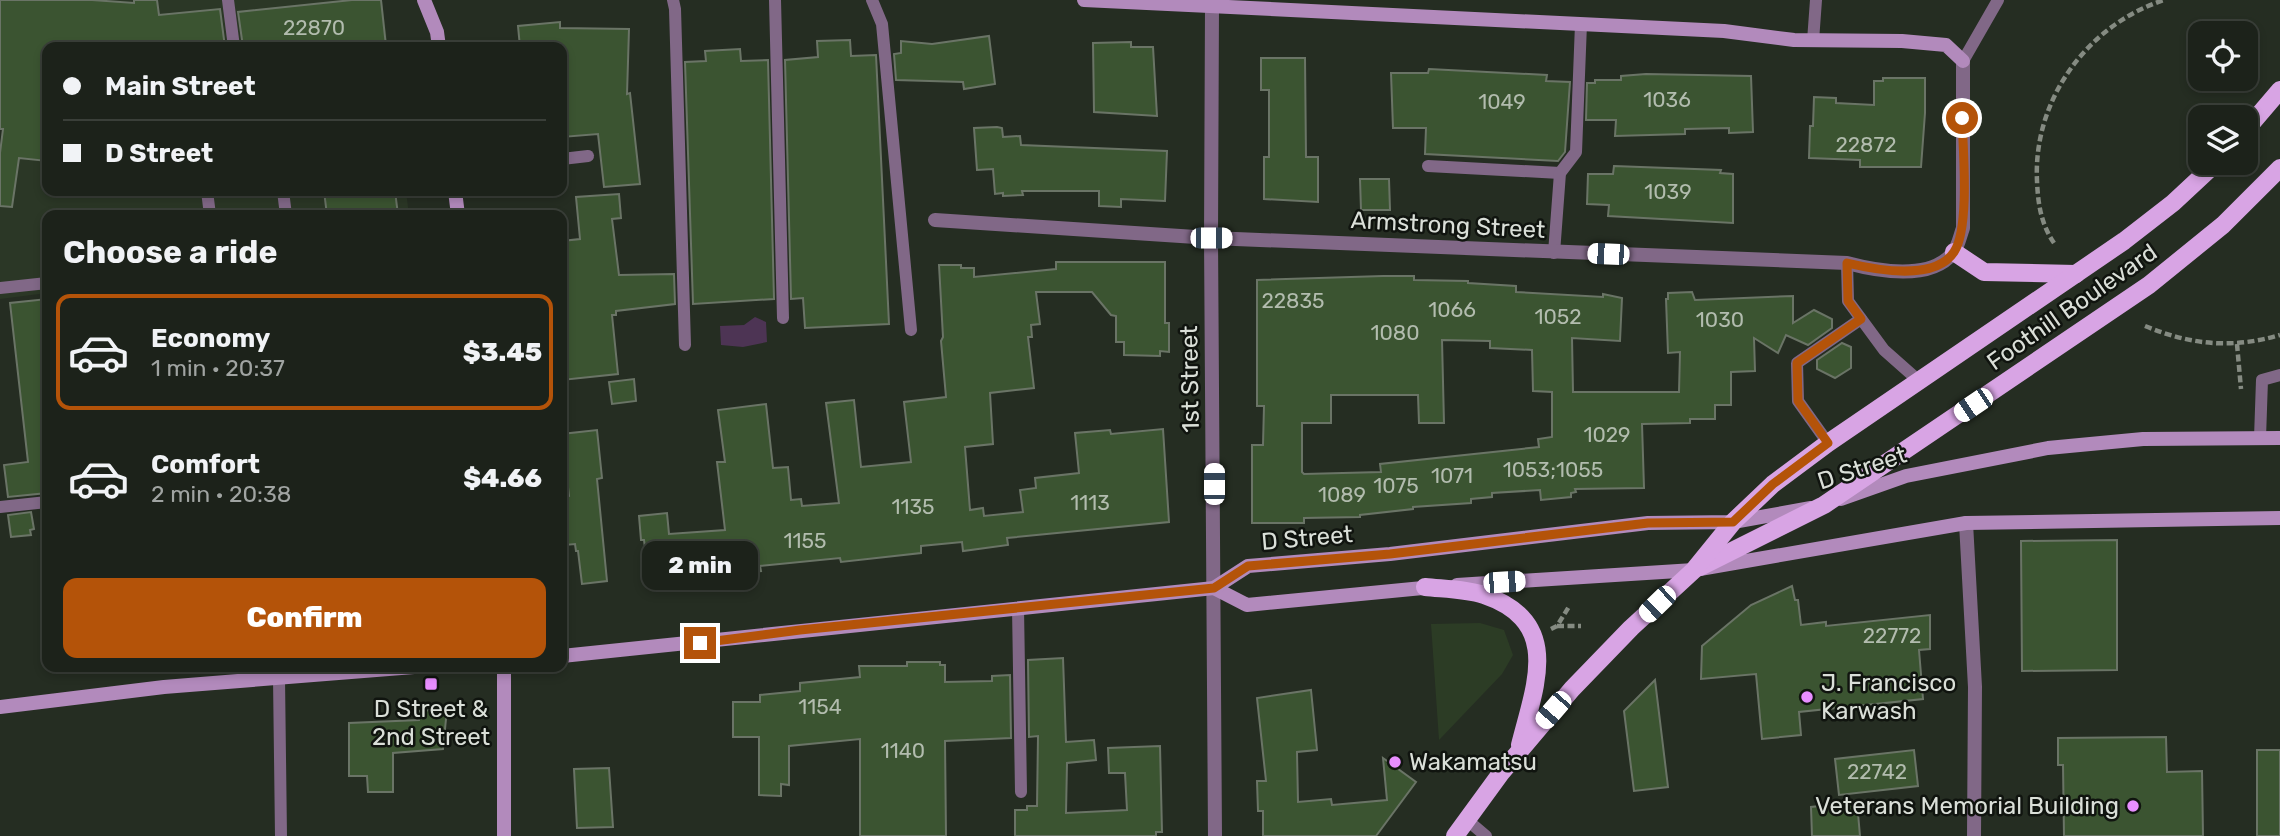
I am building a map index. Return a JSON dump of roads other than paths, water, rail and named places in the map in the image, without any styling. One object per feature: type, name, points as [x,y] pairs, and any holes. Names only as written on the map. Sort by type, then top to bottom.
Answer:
[{"type":"main road","points":[[424,0],[438,42]]},
{"type":"main road","points":[[1084,0],[1724,31],[1813,41],[1947,44],[1963,61]]},
{"type":"main road","points":[[2258,116],[2280,90]]},
{"type":"main road","name":"Foothill Boulevard","points":[[1694,570],[1824,505],[2149,285],[2223,225],[2280,168]]},
{"type":"main road","name":"Foothill Boulevard","points":[[1455,836],[1519,750],[1600,660],[1694,570],[1733,522],[1773,484],[1828,443],[2077,274],[2153,219],[2202,175]]},
{"type":"main road","points":[[1954,252],[1984,272],[2077,274]]},
{"type":"main road","name":"D Street","points":[[567,655],[1214,588],[1248,566],[1390,554],[1648,523],[1733,522],[1824,505],[1906,476],[2048,448],[2143,439],[2280,438]]},
{"type":"main road","points":[[1214,588],[1247,605],[1425,587],[1694,570],[1966,523],[2280,518]]},
{"type":"main road","points":[[1425,587],[1483,595],[1518,613],[1529,626],[1539,660],[1538,675],[1519,750]]},
{"type":"main road","points":[[0,706],[164,687],[353,672]]},
{"type":"main road","points":[[504,672],[505,836]]},
{"type":"street","name":"1st Street","points":[[1212,6],[1215,836]]},
{"type":"street","points":[[1954,252],[1963,228],[1963,61]]},
{"type":"street","name":"Armstrong Street","points":[[934,220],[1211,238],[1847,263],[1869,269],[1903,272],[1940,264],[1954,252]]},
{"type":"street","points":[[1966,523],[1975,687],[1974,836]]},
{"type":"lane","points":[[228,0],[233,42]]},
{"type":"lane","points":[[673,0],[685,345]]},
{"type":"lane","points":[[775,0],[783,318]]},
{"type":"lane","points":[[872,0],[882,24],[911,330]]},
{"type":"lane","points":[[1813,41],[1816,0]]},
{"type":"lane","points":[[1963,61],[1998,0]]},
{"type":"lane","points":[[1554,253],[1560,173],[1576,152],[1581,24]]},
{"type":"lane","points":[[567,158],[588,156]]},
{"type":"lane","points":[[1428,166],[1560,173]]},
{"type":"lane","points":[[1847,263],[1848,301],[1884,350],[1919,381]]},
{"type":"lane","points":[[0,288],[42,284]]},
{"type":"lane","points":[[1828,443],[1798,401],[1797,363],[1861,319]]},
{"type":"lane","points":[[2260,438],[2262,380],[2280,374]]},
{"type":"lane","points":[[0,507],[42,503]]},
{"type":"lane","points":[[1018,608],[1021,792]]},
{"type":"lane","points":[[279,678],[281,836]]},
{"type":"lane","points":[[1466,819],[1486,836]]},
{"type":"place","name":"D Street & 2nd Street","points":[[431,684]]},
{"type":"place","name":"J. Francisco Karwash","points":[[1807,697]]},
{"type":"place","name":"Wakamatsu","points":[[1395,762]]},
{"type":"place","name":"Veterans Memorial Building","points":[[2133,806]]}]
